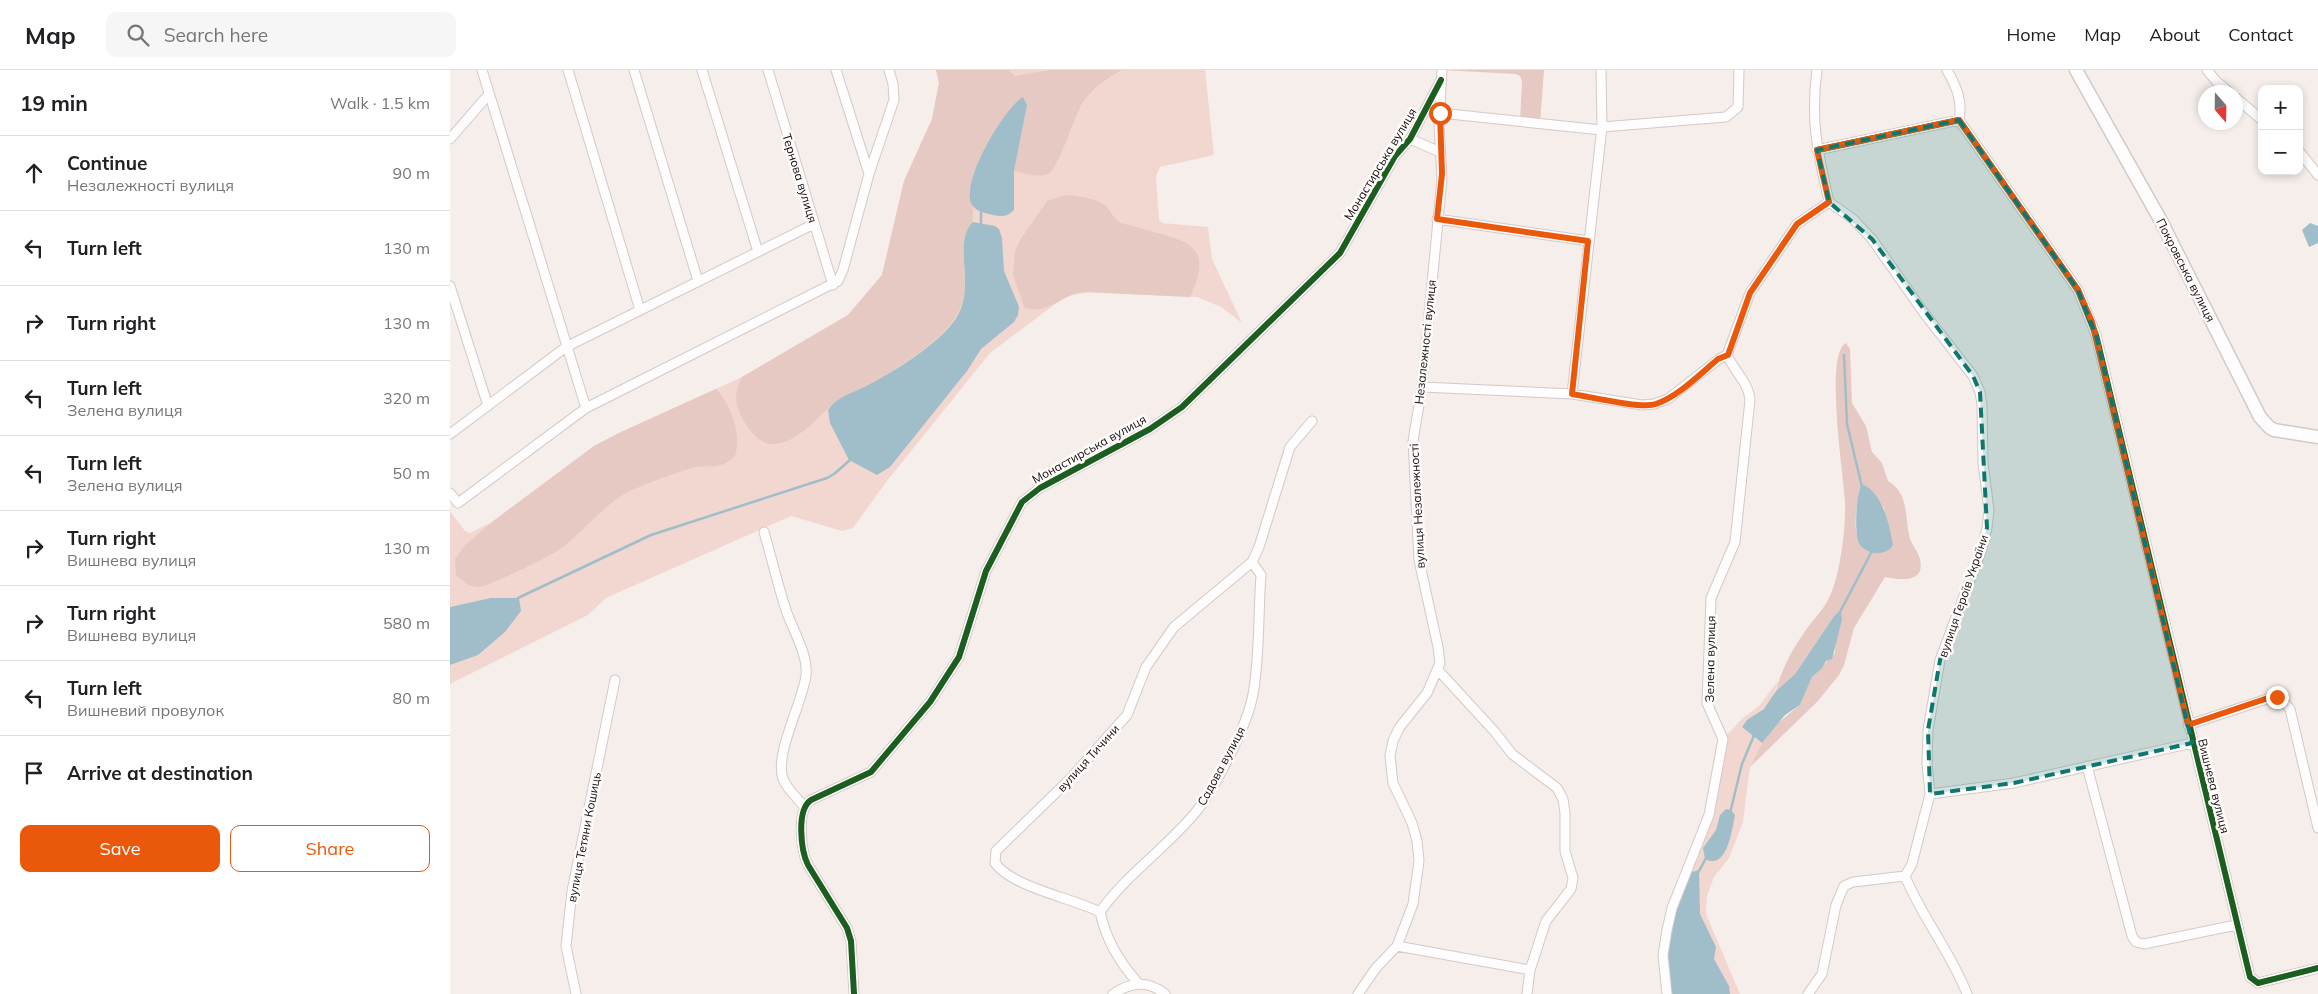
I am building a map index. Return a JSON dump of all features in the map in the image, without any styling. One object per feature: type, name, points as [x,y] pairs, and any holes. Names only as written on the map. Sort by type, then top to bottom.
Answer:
[{"type":"street","points":[[482,70],[586,408]]},
{"type":"street","points":[[568,70],[640,310]]},
{"type":"street","points":[[634,70],[698,281]]},
{"type":"street","points":[[702,70],[758,252]]},
{"type":"street","name":"Тернова вулиця","points":[[768,70],[833,285]]},
{"type":"street","points":[[836,70],[869,174]]},
{"type":"street","points":[[450,493],[458,503],[586,408],[838,281],[844,270],[869,174],[894,100],[893,84],[889,70]]},
{"type":"street","name":"Незалежності вулиця","points":[[1358,994],[1376,968],[1397,946],[1413,904],[1419,852],[1412,823],[1393,783],[1390,756],[1393,741],[1399,728],[1427,693],[1438,670],[1440,658],[1418,551],[1413,441],[1422,387],[1442,180],[1440,113],[1442,70]]},
{"type":"street","points":[[1572,394],[1602,129],[1600,70]]},
{"type":"street","points":[[1440,113],[1602,129],[1726,117],[1738,107],[1739,70]]},
{"type":"street","points":[[1422,387],[1572,394],[1642,405],[1654,404],[1668,398],[1718,359],[1728,355],[1750,293],[1797,224],[1829,202],[1817,150],[1813,113],[1817,70]]},
{"type":"street","points":[[1817,150],[1959,120],[1961,112],[1960,99],[1947,70]]},
{"type":"street","name":"Покровська вулиця","points":[[2076,70],[2161,221],[2260,417],[2274,430],[2318,437]]},
{"type":"street","points":[[2207,70],[2221,85]]},
{"type":"street","name":"Монастирська вулиця","points":[[804,806],[811,800],[871,772],[930,702],[959,657],[986,572],[1022,502],[1048,483],[1150,429],[1191,400],[1254,335],[1340,254],[1395,156],[1410,139],[1441,80]]},
{"type":"street","points":[[450,139],[489,94]]},
{"type":"street","points":[[2243,104],[2258,117]]},
{"type":"street","name":"Вишнева вулиця","points":[[1959,120],[2078,290],[2092,322],[2250,977],[2258,983],[2318,968]]},
{"type":"street","points":[[1410,139],[1440,152]]},
{"type":"street","points":[[2303,156],[2318,175]]},
{"type":"street","name":"вулиця Героїв України","points":[[1829,202],[1853,219],[1872,239],[1924,313],[1973,376],[1980,392],[1989,510],[1981,551],[1940,660],[1928,730],[1927,764],[1930,794],[1912,864],[1905,876]]},
{"type":"street","points":[[1437,219],[1588,241]]},
{"type":"street","points":[[450,434],[566,346],[814,224]]},
{"type":"street","points":[[450,286],[488,406]]},
{"type":"street","name":"Зелена вулиця","points":[[1667,994],[1663,960],[1666,930],[1672,908],[1709,815],[1723,739],[1708,703],[1711,598],[1735,542],[1750,400],[1746,385],[1731,365],[1728,355]]},
{"type":"street","points":[[1252,562],[1259,547],[1288,450],[1312,421]]},
{"type":"street","points":[[764,532],[787,612],[804,658],[806,674],[790,725],[782,767],[786,785],[804,806],[802,822],[804,854],[808,865],[847,928],[851,942],[854,994]]},
{"type":"street","name":"вулиця Тичини","points":[[1100,912],[1082,903],[1036,888],[1000,871],[995,863],[996,852],[1070,778],[1127,715],[1146,667],[1174,627],[1252,562]]},
{"type":"street","name":"Садова вулиця","points":[[1100,912],[1111,896],[1150,860],[1196,812],[1215,783],[1246,718],[1254,687],[1260,575],[1252,562]]},
{"type":"street","points":[[1438,670],[1495,732],[1512,754],[1557,788],[1563,799],[1565,851],[1573,878],[1571,889],[1546,921],[1530,970],[1527,994]]},
{"type":"street","name":"вулиця Тетяни Кошиць","points":[[576,994],[566,946],[572,891],[615,680]]},
{"type":"street","points":[[2188,725],[2273,697],[2285,702],[2290,709],[2318,828]]},
{"type":"street","points":[[1930,794],[2014,783],[2192,742]]},
{"type":"street","points":[[2087,766],[2132,936],[2136,942],[2144,944],[2236,925]]},
{"type":"street","points":[[1808,994],[1822,974],[1836,905],[1844,886],[1854,882],[1905,876],[1919,906],[1958,969],[1967,994]]},
{"type":"street","points":[[1100,912],[1109,942],[1120,963],[1138,983]]},
{"type":"street","points":[[1397,946],[1530,970]]},
{"type":"street","points":[[1113,994],[1138,983],[1156,986],[1165,994]]},
{"type":"highlighted area","points":[[1959,120],[2078,290],[2096,335],[2192,743],[2014,783],[1930,794],[1928,730],[1940,660],[1987,528],[1980,392],[1973,376],[1872,239],[1829,202],[1817,150]]},
{"type":"shaded area","points":[[936,70],[1205,70],[1214,155],[1160,167],[1156,176],[1159,219],[1162,223],[1208,227],[1212,259],[1242,323],[1221,307],[1197,297],[1090,292],[1066,296],[990,353],[887,481],[853,528],[842,531],[791,516],[606,598],[588,615],[450,684],[450,511],[465,531],[470,533],[492,522],[594,446],[742,377],[848,315],[882,275],[904,181],[932,119],[939,83]]},
{"type":"shaded area","points":[[936,70],[1009,70],[1015,76],[1050,70],[1122,70],[1091,92],[1083,102],[1057,163],[1048,174],[1040,176],[1014,171],[1027,105],[969,192],[973,208],[973,222],[967,230],[964,240],[965,286],[963,298],[960,309],[944,332],[920,353],[906,362],[844,396],[799,435],[781,443],[765,443],[753,434],[743,420],[736,399],[739,382],[742,377],[848,315],[882,275],[904,181],[932,119],[939,83]]},
{"type":"shaded area","points":[[1442,70],[1544,70],[1540,124],[1520,122],[1522,81],[1520,76],[1516,74]]},
{"type":"shaded area","points":[[1066,195],[1098,201],[1106,206],[1115,218],[1124,224],[1167,235],[1190,246],[1197,253],[1199,264],[1197,278],[1190,297],[1082,292],[1039,309],[1024,307],[1013,275],[1015,251],[1020,240],[1047,201]]},
{"type":"shaded area","points":[[1846,343],[1850,349],[1852,403],[1866,426],[1872,452],[1882,463],[1888,481],[1900,492],[1903,499],[1910,539],[1919,556],[1920,572],[1916,576],[1905,579],[1885,577],[1854,628],[1844,665],[1839,675],[1818,701],[1750,767],[1772,728],[1800,705],[1812,677],[1835,653],[1841,622],[1841,611],[1834,616],[1795,674],[1776,691],[1784,667],[1792,652],[1828,600],[1839,566],[1845,513],[1836,392],[1836,369],[1840,352]],"holes":[[[1867,487],[1884,508],[1890,549],[1882,552],[1873,552],[1862,545],[1856,531],[1859,490]]]},
{"type":"shaded area","points":[[716,389],[726,403],[736,430],[737,448],[735,456],[729,461],[719,466],[685,470],[632,490],[612,502],[559,550],[532,565],[494,582],[475,587],[467,584],[456,575],[455,559],[465,545],[492,522],[594,446]]},
{"type":"shaded area","points":[[1778,681],[1767,706],[1742,727],[1762,743],[1750,767],[1743,822],[1729,858],[1714,877],[1707,896],[1706,914],[1740,994],[1667,994],[1664,942],[1709,815],[1723,739],[1743,718],[1759,706]]},
{"type":"water","points":[[1023,97],[1027,105],[1014,171],[1014,210],[1002,216],[981,212],[972,205],[970,195],[977,164],[995,130],[1015,104]]},
{"type":"water","points":[[973,222],[995,226],[999,229],[1002,238],[1004,271],[1019,307],[1018,315],[1014,322],[981,349],[967,371],[890,467],[877,475],[849,460],[830,423],[828,410],[840,399],[877,380],[914,357],[947,330],[955,320],[964,294],[964,242],[967,231]]},
{"type":"water","points":[[2310,223],[2318,226],[2318,243],[2309,247],[2302,230]]},
{"type":"water","points":[[1862,484],[1875,494],[1887,519],[1893,545],[1884,552],[1877,553],[1865,550],[1857,538],[1856,513],[1858,495]]},
{"type":"water","points":[[491,598],[519,598],[521,611],[505,632],[478,655],[450,665],[450,607]]},
{"type":"water","points":[[1841,610],[1842,620],[1832,659],[1826,661],[1822,668],[1812,677],[1800,705],[1785,715],[1762,743],[1742,727],[1747,720],[1764,709],[1776,691],[1795,674],[1834,616]]},
{"type":"water","points":[[1726,809],[1731,810],[1735,815],[1727,847],[1719,859],[1712,861],[1705,859],[1703,848],[1716,830],[1720,815]]},
{"type":"water","points":[[1699,870],[1700,914],[1716,947],[1714,959],[1729,986],[1730,994],[1672,994],[1666,956],[1673,920],[1686,881],[1692,872]]},
{"type":"waterway","points":[[981,211],[981,225]]},
{"type":"waterway","points":[[1844,355],[1847,424],[1862,487]]},
{"type":"waterway","points":[[518,598],[651,535],[827,478],[850,460]]},
{"type":"waterway","points":[[1840,612],[1872,551]]},
{"type":"waterway","points":[[1730,813],[1742,764],[1755,733]]},
{"type":"waterway","points":[[1698,873],[1706,858]]},
{"type":"cycle path","points":[[854,994],[851,941],[847,928],[808,865],[803,850],[801,831],[803,812],[806,805],[811,800],[871,772],[930,702],[959,657],[986,571],[1022,502],[1040,488],[1150,429],[1182,407],[1340,253],[1395,156],[1410,139],[1441,80]]},
{"type":"cycle path","points":[[1817,150],[1959,120],[2078,290],[2096,335],[2250,977],[2258,983],[2318,968]]},
{"type":"route","points":[[1440,113],[1442,174],[1437,219],[1588,241],[1572,394],[1642,405],[1654,404],[1668,398],[1718,359],[1728,355],[1750,293],[1797,224],[1829,202],[1817,150],[1959,120],[2078,290],[2092,322],[2188,725],[2268,698],[2277,697]]}]
